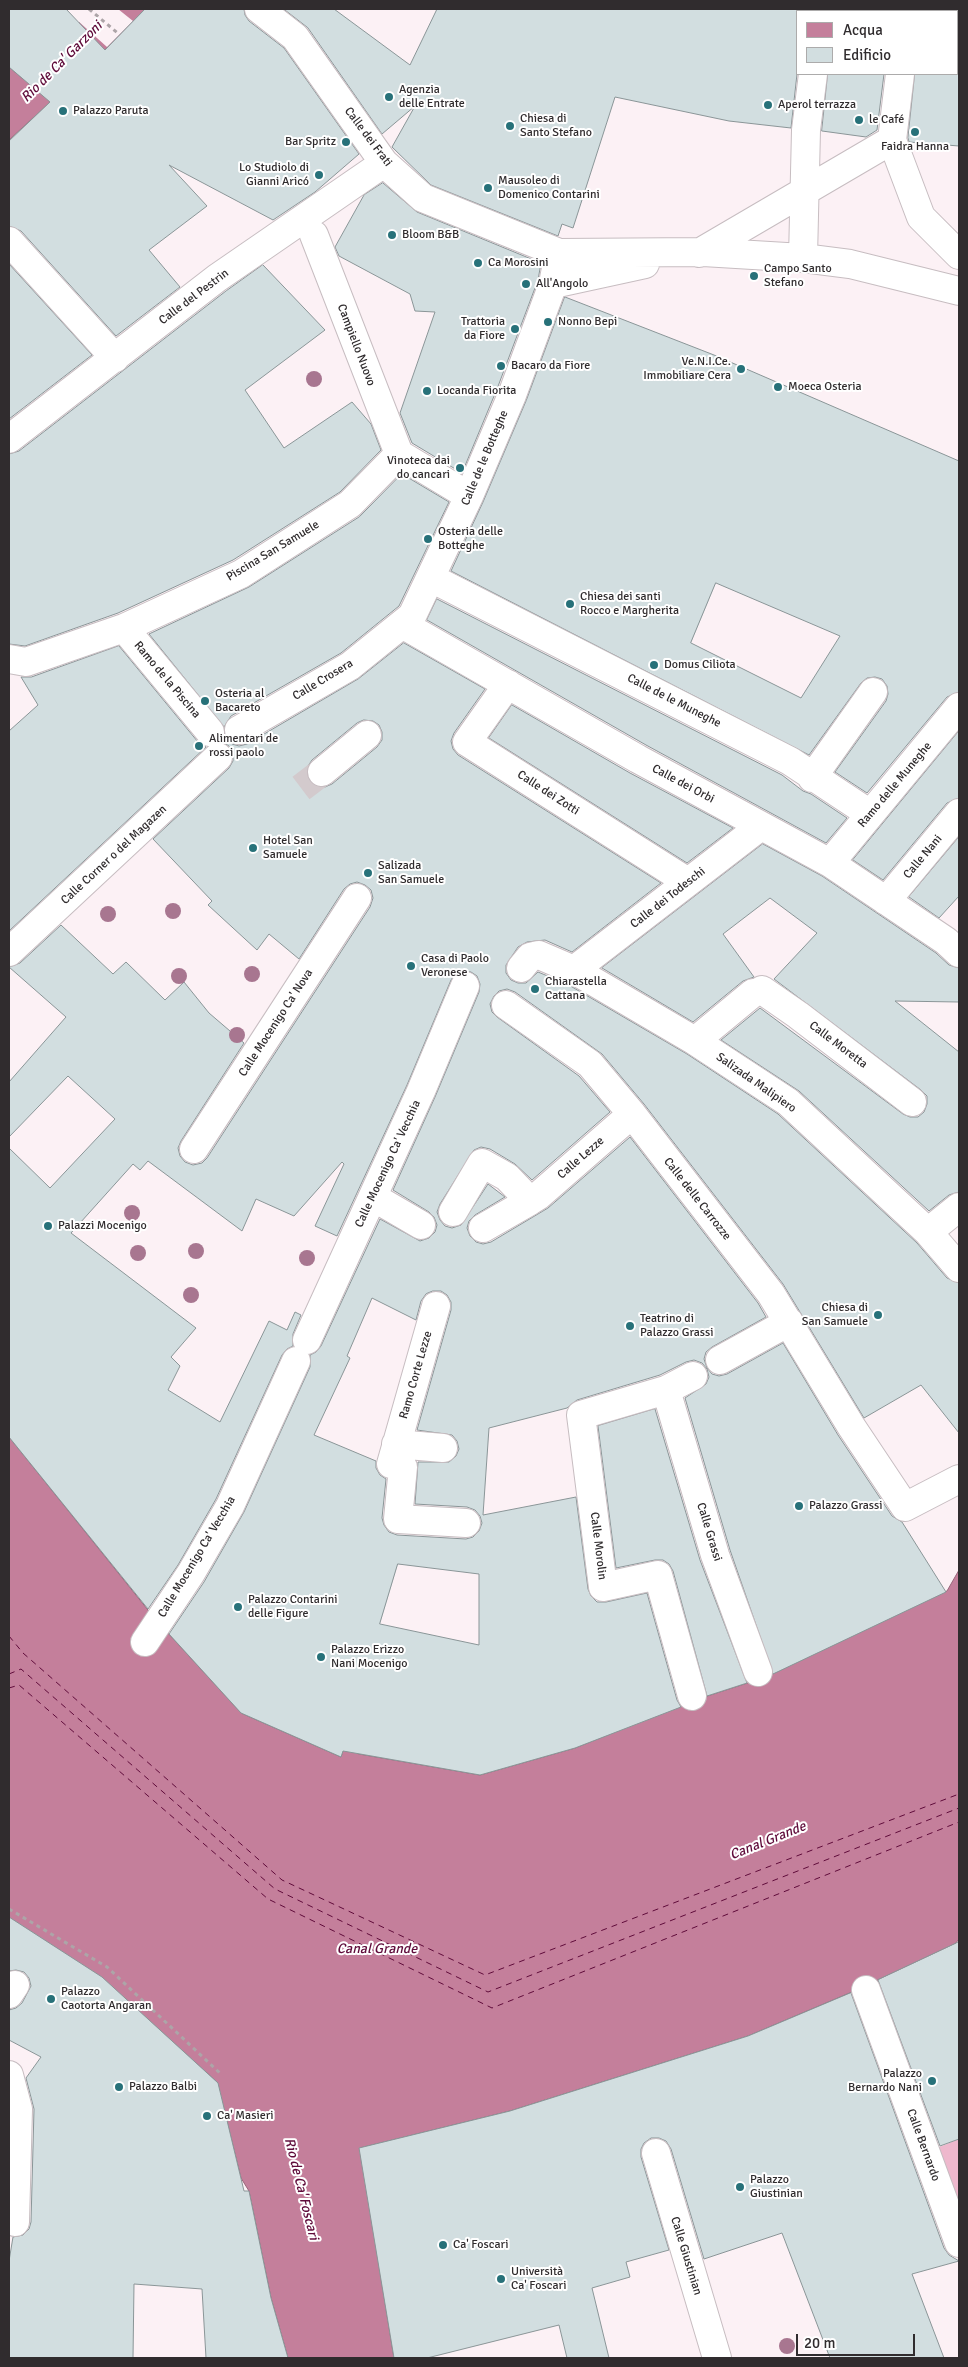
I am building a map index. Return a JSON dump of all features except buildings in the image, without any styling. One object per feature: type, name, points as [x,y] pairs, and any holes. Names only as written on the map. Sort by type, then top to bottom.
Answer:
[{"type":"street","name":"Calle dei Frati","points":[[259,9],[295,37],[384,163],[423,198],[559,253]]},
{"type":"street","points":[[803,258],[806,130],[813,75]]},
{"type":"street","points":[[900,75],[892,140],[921,217],[959,254]]},
{"type":"street","points":[[892,140],[703,252],[553,284],[559,253],[703,252],[803,258],[850,264],[959,291]]},
{"type":"street","name":"Calle del Pestrin","points":[[9,439],[217,278],[309,226],[384,163]]},
{"type":"street","name":"Campiello Nuovo","points":[[309,226],[399,454]]},
{"type":"street","points":[[9,241],[115,358]]},
{"type":"street","name":"Calle de le Botteghe","points":[[402,624],[412,616],[433,579],[512,395],[553,284]]},
{"type":"street","points":[[399,454],[469,496]]},
{"type":"street","name":"Piscina San Samuele","points":[[13,663],[124,628],[241,574],[350,504],[399,454]]},
{"type":"street","name":"Calle de le Muneghe","points":[[433,579],[790,761],[812,778],[870,814]]},
{"type":"street","name":"Calle dei Orbi","points":[[402,624],[638,759],[830,863],[886,901],[955,940]]},
{"type":"street","name":"Calle Crosera","points":[[239,730],[350,666],[402,624]]},
{"type":"street","name":"Ramo de la Piscina","points":[[124,628],[210,732]]},
{"type":"street","name":"Calle dei Zotti","points":[[508,684],[467,742],[688,882]]},
{"type":"street","points":[[812,778],[873,692]]},
{"type":"street","name":"Ramo delle Muneghe","points":[[830,863],[959,707]]},
{"type":"street","points":[[322,772],[368,735]]},
{"type":"street","name":"Calle Corner o del Magazen","points":[[9,952],[218,758]]},
{"type":"street","name":"Calle Nani","points":[[886,901],[959,813]]},
{"type":"street","name":"Calle dei Todeschi","points":[[574,970],[761,826]]},
{"type":"street","name":"Calle Mocenigo Ca' Nova","points":[[194,1148],[357,898]]},
{"type":"street","name":"Salizada Malipiero","points":[[521,968],[530,957],[539,954],[574,970],[695,1041],[788,1102],[928,1232],[959,1268]]},
{"type":"street","name":"Calle Mocenigo Ca' Vecchia","points":[[145,1642],[191,1573],[230,1506],[421,1091],[465,986]]},
{"type":"street","name":"Calle Moretta","points":[[695,1041],[758,992],[798,1015],[912,1102]]},
{"type":"street","name":"Calle delle Carrozze","points":[[506,1005],[590,1064],[632,1114],[771,1294],[851,1426],[905,1507],[959,1479]]},
{"type":"street","name":"Calle Lezze","points":[[483,1228],[538,1196],[632,1114]]},
{"type":"street","points":[[453,1212],[482,1163],[507,1177],[530,1201]]},
{"type":"street","points":[[373,1197],[421,1225]]},
{"type":"street","points":[[928,1232],[959,1206]]},
{"type":"street","name":"Ramo Corte Lezze","points":[[436,1306],[391,1464],[402,1467],[398,1519],[466,1523]]},
{"type":"street","points":[[720,1360],[789,1322]]},
{"type":"street","points":[[666,1390],[693,1376]]},
{"type":"street","name":"Calle Morolin","points":[[666,1390],[581,1415],[603,1587],[658,1575],[692,1696]]},
{"type":"street","name":"Calle Grassi","points":[[666,1390],[715,1555],[758,1672]]},
{"type":"street","points":[[396,1444],[443,1448]]},
{"type":"street","name":"Calle Bernardo","points":[[866,1990],[959,2244]]},
{"type":"street","points":[[9,2075],[18,2109],[15,2222],[9,2219]]},
{"type":"street","name":"Calle Giustinian","points":[[656,2153],[716,2358]]},
{"type":"path","points":[[89,9],[120,34]]},
{"type":"path","points":[[9,1909],[106,1967],[222,2075]]},
{"type":"shaded area","points":[[959,2139],[959,2225],[932,2150]]},
{"type":"water","name":"Rio de Ca' Garzoni","points":[[94,9],[145,9],[84,71],[9,140],[9,67],[22,78]]},
{"type":"water","name":"Canal Grande","points":[[9,1437],[156,1620],[241,1713],[341,1757],[344,1747],[359,1754],[480,1775],[575,1748],[698,1699],[766,1677],[947,1591],[959,1570],[959,1939],[955,1944],[859,1989],[748,2036],[510,2111],[360,2148],[394,2358],[288,2358],[271,2298],[249,2191],[241,2178],[217,2082],[101,1977],[9,1918]]},
{"type":"pier","points":[[90,9],[118,9],[133,21],[107,47],[78,21]]},
{"type":"ferry route","points":[[9,1636],[23,1653],[282,1880],[485,1975],[959,1794]]},
{"type":"ferry route","points":[[9,1674],[21,1669],[275,1889],[488,1992],[959,1808]]},
{"type":"ferry route","points":[[9,1688],[19,1685],[268,1899],[492,2008],[959,1822]]},
{"type":"tunnel","points":[[301,788],[322,772]]},
{"type":"place","name":"Agenzia delle Entrate","points":[[389,97]]},
{"type":"place","name":"Aperol terrazza","points":[[768,105]]},
{"type":"place","name":"Palazzo Paruta","points":[[63,111]]},
{"type":"place","name":"le Café","points":[[859,120]]},
{"type":"place","name":"Chiesa di Santo Stefano","points":[[510,126]]},
{"type":"place","name":"Faidra Hanna","points":[[915,132]]},
{"type":"place","name":"Bar Spritz","points":[[346,142]]},
{"type":"place","name":"Lo Studiolo di Gianni Aricó","points":[[319,175]]},
{"type":"place","name":"Mausoleo di Domenico Contarini","points":[[488,188]]},
{"type":"place","name":"Bloom B&B","points":[[392,235]]},
{"type":"place","name":"Ca Morosini","points":[[478,263]]},
{"type":"place","name":"Campo Santo Stefano","points":[[754,276]]},
{"type":"place","name":"All'Angolo","points":[[526,284]]},
{"type":"place","name":"Nonno Bepi","points":[[548,322]]},
{"type":"place","name":"Trattoria da Fiore","points":[[515,329]]},
{"type":"place","name":"Bacaro da Fiore","points":[[501,366]]},
{"type":"place","name":"Ve.N.I.Ce. Immobiliare Cera","points":[[741,369]]},
{"type":"place","name":"Moeca Osteria","points":[[778,387]]},
{"type":"place","name":"Locanda Fiorita","points":[[427,391]]},
{"type":"place","name":"Vinoteca dai do cancari","points":[[460,468]]},
{"type":"place","name":"Osteria delle Botteghe","points":[[428,539]]},
{"type":"place","name":"Chiesa dei santi Rocco e Margherita","points":[[570,604]]},
{"type":"place","name":"Domus Ciliota","points":[[654,665]]},
{"type":"place","name":"Osteria al Bacareto","points":[[205,701]]},
{"type":"place","name":"Alimentari de rossi paolo","points":[[199,746]]},
{"type":"place","name":"Hotel San Samuele","points":[[253,848]]},
{"type":"place","name":"Salizada San Samuele","points":[[368,873]]},
{"type":"place","name":"Casa di Paolo Veronese","points":[[411,966]]},
{"type":"place","name":"Chiarastella Cattana","points":[[535,989]]},
{"type":"place","name":"Palazzi Mocenigo","points":[[48,1226]]},
{"type":"place","name":"Chiesa di San Samuele","points":[[878,1315]]},
{"type":"place","name":"Teatrino di Palazzo Grassi","points":[[630,1326]]},
{"type":"place","name":"Palazzo Grassi","points":[[799,1506]]},
{"type":"place","name":"Palazzo Contarini delle Figure","points":[[238,1607]]},
{"type":"place","name":"Palazzo Erizzo Nani Mocenigo","points":[[321,1657]]},
{"type":"place","name":"Palazzo Caotorta Angaran","points":[[51,1999]]},
{"type":"place","name":"Palazzo Bernardo Nani","points":[[932,2081]]},
{"type":"place","name":"Palazzo Balbi","points":[[119,2087]]},
{"type":"place","name":"Ca' Masieri","points":[[207,2116]]},
{"type":"place","name":"Palazzo Giustinian","points":[[740,2187]]},
{"type":"place","name":"Ca' Foscari","points":[[443,2245]]},
{"type":"place","name":"Università Ca' Foscari","points":[[501,2279]]},
{"type":"water label","name":"Rio de Ca' Foscari","points":[[301,2189]]}]
